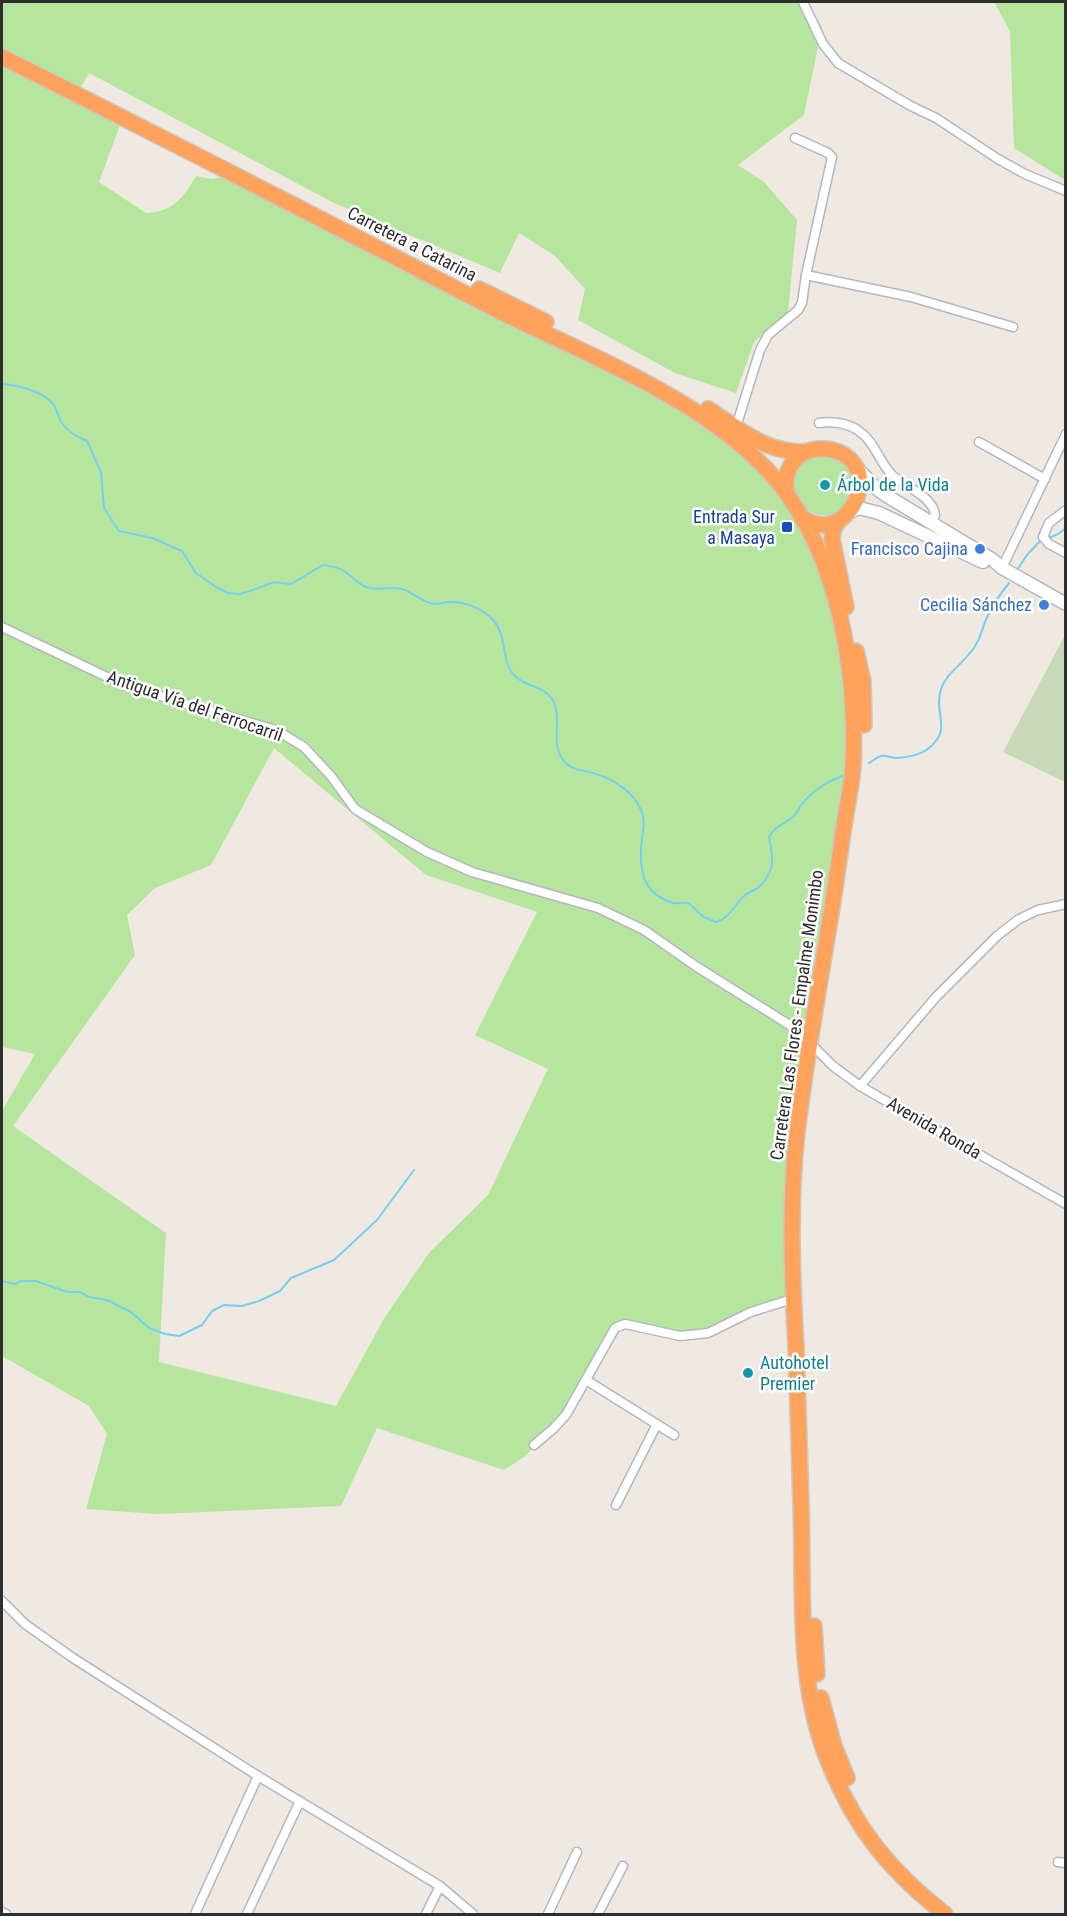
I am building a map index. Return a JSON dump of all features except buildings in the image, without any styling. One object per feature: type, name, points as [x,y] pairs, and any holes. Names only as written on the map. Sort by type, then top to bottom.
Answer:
[{"type":"highway","name":"Carretera a Catarina","points":[[2,48],[603,351],[691,398],[768,447],[783,451],[804,452]]},
{"type":"highway","name":"Carretera a Catarina","points":[[2,57],[650,385],[704,418],[738,443],[768,471],[786,492]]},
{"type":"highway","points":[[820,448],[837,452],[848,457],[857,468],[860,481],[856,502],[844,517],[819,526],[802,518],[786,492],[787,472],[795,459],[804,452],[820,448]]},
{"type":"highway","name":"Carretera Las Flores - Empalme Monimbo","points":[[844,517],[833,530],[832,539],[863,681],[864,738],[815,1047],[800,1111],[794,1172],[792,1299],[796,1351],[805,1654],[813,1711],[824,1751],[868,1838],[894,1870],[945,1914]]},
{"type":"highway","name":"Carretera Las Flores - Empalme Monimbo","points":[[802,518],[822,557],[835,599],[849,668],[854,708],[853,771],[815,1047],[803,1152],[799,1215],[817,1678],[834,1746],[848,1780],[873,1828],[892,1855],[959,1914]]},
{"type":"street","points":[[803,2],[823,44],[838,63],[909,105],[936,118],[1007,164],[1065,191]]},
{"type":"street","points":[[736,427],[760,350],[768,335],[798,310],[802,303],[832,157],[795,138]]},
{"type":"street","points":[[806,275],[911,297],[1012,327]]},
{"type":"street","points":[[819,423],[840,423],[860,431],[871,442],[892,475],[929,502],[936,515],[931,523]]},
{"type":"street","points":[[1002,568],[1065,434]]},
{"type":"street","points":[[979,442],[1045,479]]},
{"type":"street","points":[[857,468],[877,489],[993,560],[1002,568],[1065,603]]},
{"type":"street","points":[[844,517],[859,508],[869,510],[989,565],[1002,568]]},
{"type":"street","points":[[1065,510],[1049,523],[1044,537],[1049,544],[1065,553]]},
{"type":"street","name":"Antigua Vía del Ferrocarril","points":[[2,627],[126,686],[276,730],[304,747],[331,776],[355,809],[427,852],[472,872],[598,908],[644,930],[697,967],[796,1029],[815,1047]]},
{"type":"street","points":[[860,1086],[936,997],[997,936],[1019,918],[1038,910],[1065,904]]},
{"type":"street","name":"Avenida Ronda","points":[[815,1047],[833,1066],[860,1086],[1065,1204]]},
{"type":"street","points":[[534,1445],[566,1414],[615,1328],[625,1324],[680,1336],[708,1333],[751,1312],[792,1299]]},
{"type":"street","points":[[586,1380],[674,1435]]},
{"type":"street","points":[[615,1505],[657,1424]]},
{"type":"street","points":[[2,1601],[25,1624],[73,1658],[258,1776],[440,1886],[473,1914]]},
{"type":"street","points":[[195,1914],[258,1776]]},
{"type":"street","points":[[247,1914],[300,1801]]},
{"type":"street","points":[[548,1914],[577,1852]]},
{"type":"street","points":[[598,1914],[623,1866]]},
{"type":"street","points":[[426,1914],[440,1886]]},
{"type":"street","points":[[2,1912],[6,1914]]},
{"type":"green space","points":[[2,2],[806,2],[822,27],[804,115],[738,165],[764,182],[797,220],[788,312],[754,342],[736,393],[675,373],[578,320],[585,289],[555,256],[519,233],[500,273],[334,203],[89,73],[77,94],[123,117],[99,182],[146,213],[170,207],[182,197],[196,176],[211,179],[223,177],[704,418],[778,482],[835,599],[853,771],[803,1092],[792,1299],[708,1333],[680,1336],[643,1327],[615,1328],[566,1415],[524,1457],[504,1470],[377,1428],[341,1506],[158,1514],[86,1509],[107,1434],[89,1406],[2,1356],[2,1111],[35,1054],[2,1047]],"holes":[[[274,748],[426,875],[537,912],[475,1035],[548,1069],[488,1195],[429,1253],[385,1317],[336,1406],[159,1362],[166,1233],[13,1126],[135,955],[127,915],[155,888],[211,865]]]},
{"type":"green space","points":[[994,2],[1065,2],[1065,180],[1014,148],[1010,31]]},
{"type":"green space","points":[[824,455],[845,464],[854,485],[845,506],[824,515],[803,506],[794,485],[803,464]]},
{"type":"green space","points":[[1065,635],[1065,782],[1003,752]]},
{"type":"waterway","points":[[2,384],[22,387],[49,399],[66,428],[87,441],[101,472],[104,508],[119,531],[152,538],[182,551],[196,573],[228,593],[240,594],[274,582],[291,584],[323,565],[342,570],[366,587],[402,589],[431,603],[461,603],[485,613],[498,627],[507,663],[514,675],[523,682],[544,691],[552,699],[557,714],[557,745],[566,764],[603,776],[616,783],[638,803],[644,819],[641,845],[644,876],[651,890],[664,899],[673,903],[688,904],[703,917],[716,922],[725,917],[744,896],[758,888],[769,875],[772,863],[769,837],[772,833],[794,816],[806,799],[816,790],[845,775]]},
{"type":"waterway","points":[[1049,538],[1066,528]]},
{"type":"waterway","points":[[1017,570],[1041,540]]},
{"type":"waterway","points":[[869,763],[881,756],[908,757],[926,750],[936,741],[941,727],[939,706],[941,689],[950,674],[975,647],[990,611],[1009,583]]},
{"type":"waterway","points":[[2,1281],[15,1284],[21,1281],[36,1281],[67,1292],[80,1292],[89,1297],[107,1300],[131,1312],[149,1328],[179,1336],[202,1325],[212,1311],[224,1305],[242,1306],[259,1301],[280,1291],[291,1278],[334,1260],[377,1220],[414,1170]]},
{"type":"place","name":"Árbol de la Vida","points":[[825,485]]},
{"type":"place","name":"Entrada Sur a Masaya","points":[[787,527]]},
{"type":"place","name":"Francisco Cajina","points":[[980,549]]},
{"type":"place","name":"Cecilia Sánchez","points":[[1044,605]]},
{"type":"place","name":"Autohotel Premier","points":[[748,1373]]}]
